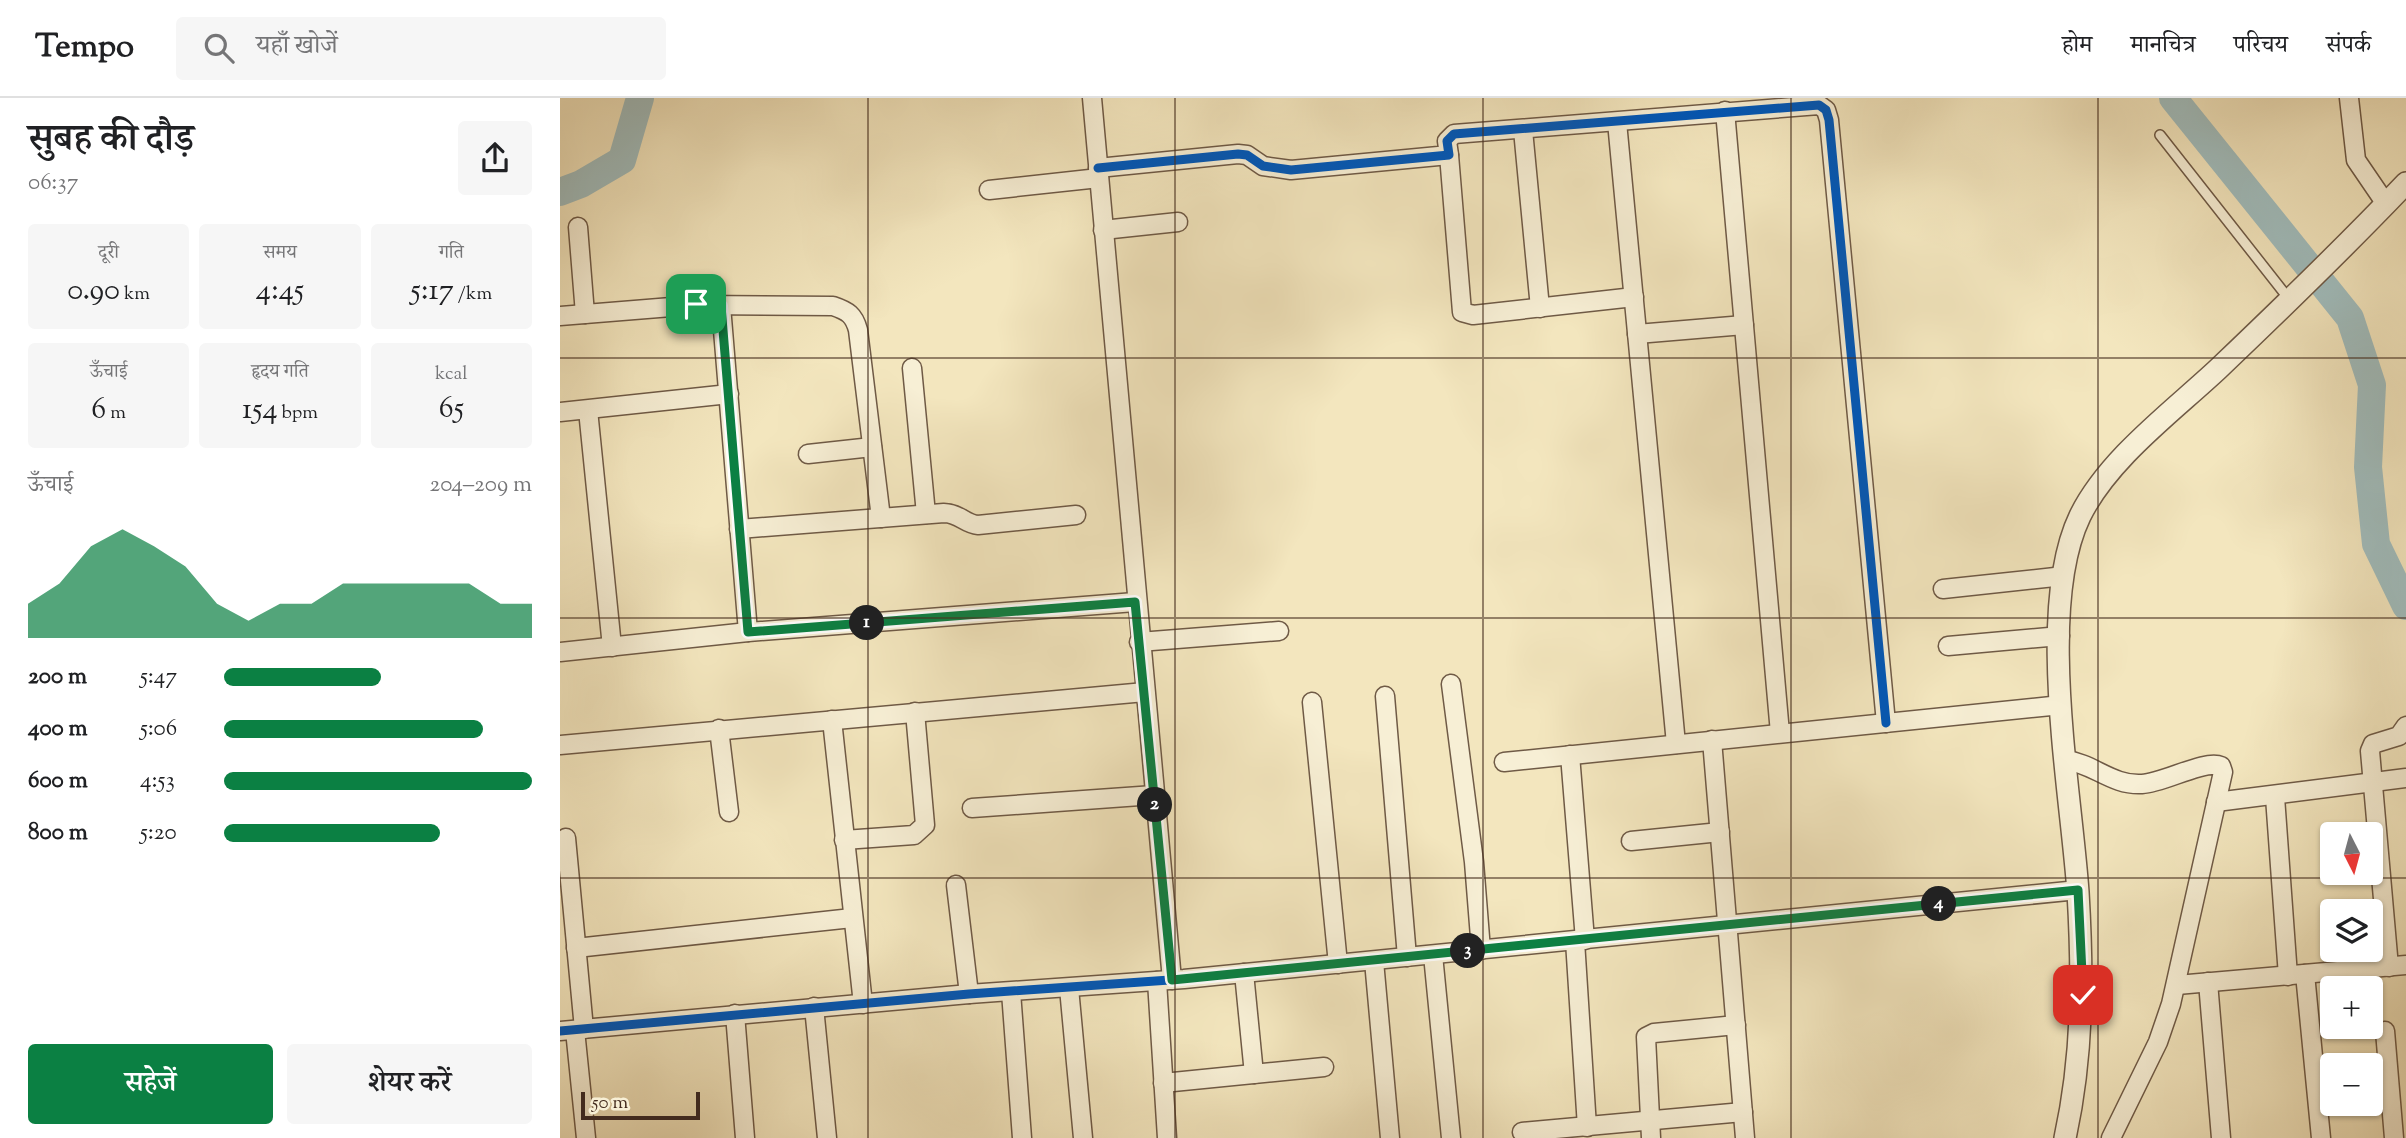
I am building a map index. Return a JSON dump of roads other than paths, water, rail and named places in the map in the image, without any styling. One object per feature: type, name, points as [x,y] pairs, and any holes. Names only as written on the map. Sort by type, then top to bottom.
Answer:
[{"type":"street","points":[[1092,98],[1154,795],[1164,980],[1163,1083],[1167,1138]]},
{"type":"street","points":[[2348,98],[2356,160],[2386,204]]},
{"type":"street","points":[[1634,297],[1473,315],[1462,312],[1447,141],[1454,134],[1808,104],[1826,110],[1886,723]]},
{"type":"street","points":[[1725,111],[1780,733]]},
{"type":"street","points":[[1617,122],[1676,744]]},
{"type":"street","points":[[1522,130],[1540,308]]},
{"type":"street","points":[[989,190],[1238,155],[1247,155],[1262,166],[1291,170],[1449,155]]},
{"type":"street","points":[[2065,1138],[2075,1094],[2083,995],[2078,890],[2061,705],[2060,636],[2064,576],[2079,518],[2104,476],[2293,298],[2406,183]]},
{"type":"street","points":[[1103,230],[1178,222]]},
{"type":"street","points":[[578,227],[585,314]]},
{"type":"street","points":[[560,316],[696,304],[833,306],[847,310],[855,319],[858,330],[881,518]]},
{"type":"street","points":[[721,306],[748,632]]},
{"type":"street","points":[[1637,334],[1744,325]]},
{"type":"street","points":[[912,368],[926,514]]},
{"type":"street","points":[[560,412],[729,394]]},
{"type":"street","points":[[588,410],[612,647]]},
{"type":"street","points":[[808,454],[873,447]]},
{"type":"street","points":[[739,529],[926,514],[953,513],[971,524],[978,525],[1076,515]]},
{"type":"street","points":[[1943,589],[2064,576]]},
{"type":"street","points":[[560,652],[748,632],[1135,602]]},
{"type":"street","points":[[1139,642],[1279,631]]},
{"type":"street","points":[[1948,646],[2060,636]]},
{"type":"street","points":[[1451,684],[1474,862],[1481,950]]},
{"type":"street","points":[[560,745],[1144,692]]},
{"type":"street","points":[[1385,696],[1407,957]]},
{"type":"street","points":[[1311,702],[1338,964]]},
{"type":"street","points":[[1504,762],[2061,705]]},
{"type":"street","points":[[844,839],[914,835],[925,825],[915,712]]},
{"type":"street","points":[[832,720],[863,1004]]},
{"type":"street","points":[[2177,985],[2398,966],[2370,751],[2373,744],[2399,736],[2406,726]]},
{"type":"street","points":[[719,729],[729,812]]},
{"type":"street","points":[[1712,740],[1745,1138]]},
{"type":"street","points":[[1570,755],[1587,1127]]},
{"type":"street","points":[[2065,760],[2085,764],[2107,778],[2143,784],[2217,764],[2223,772],[2177,985],[2158,1042],[2111,1138]]},
{"type":"street","points":[[2216,802],[2276,797],[2406,778]]},
{"type":"street","points":[[972,808],[1154,795]]},
{"type":"street","points":[[2276,797],[2296,975],[2321,1138]]},
{"type":"street","points":[[1631,841],[1720,832]]},
{"type":"street","points":[[566,838],[576,948],[573,1030],[586,1138]]},
{"type":"street","points":[[956,885],[969,994]]},
{"type":"street","points":[[573,1030],[814,1007],[1374,961],[2078,890]]},
{"type":"street","points":[[576,948],[852,918]]},
{"type":"street","points":[[1433,955],[1451,1138]]},
{"type":"street","points":[[1374,961],[1390,1138]]},
{"type":"street","points":[[1244,973],[1254,1074]]},
{"type":"street","points":[[2208,982],[2221,1138]]},
{"type":"street","points":[[1069,988],[1083,1138]]},
{"type":"street","points":[[1011,992],[1022,1138]]},
{"type":"street","points":[[814,1007],[827,1138]]},
{"type":"street","points":[[735,1014],[746,1138]]},
{"type":"street","points":[[1651,1130],[1645,1041],[1648,1034],[1736,1025]]},
{"type":"street","points":[[2385,1031],[2394,1138]]},
{"type":"street","points":[[1163,1083],[1324,1068]]},
{"type":"street","points":[[1522,1132],[1587,1127],[1651,1130],[1743,1112]]},
{"type":"lane","points":[[2160,135],[2293,298]]},
{"type":"waterway","points":[[560,192],[581,184],[622,160],[640,98]]},
{"type":"waterway","points":[[2173,98],[2350,318],[2372,385],[2368,467],[2376,544],[2406,606]]}]
